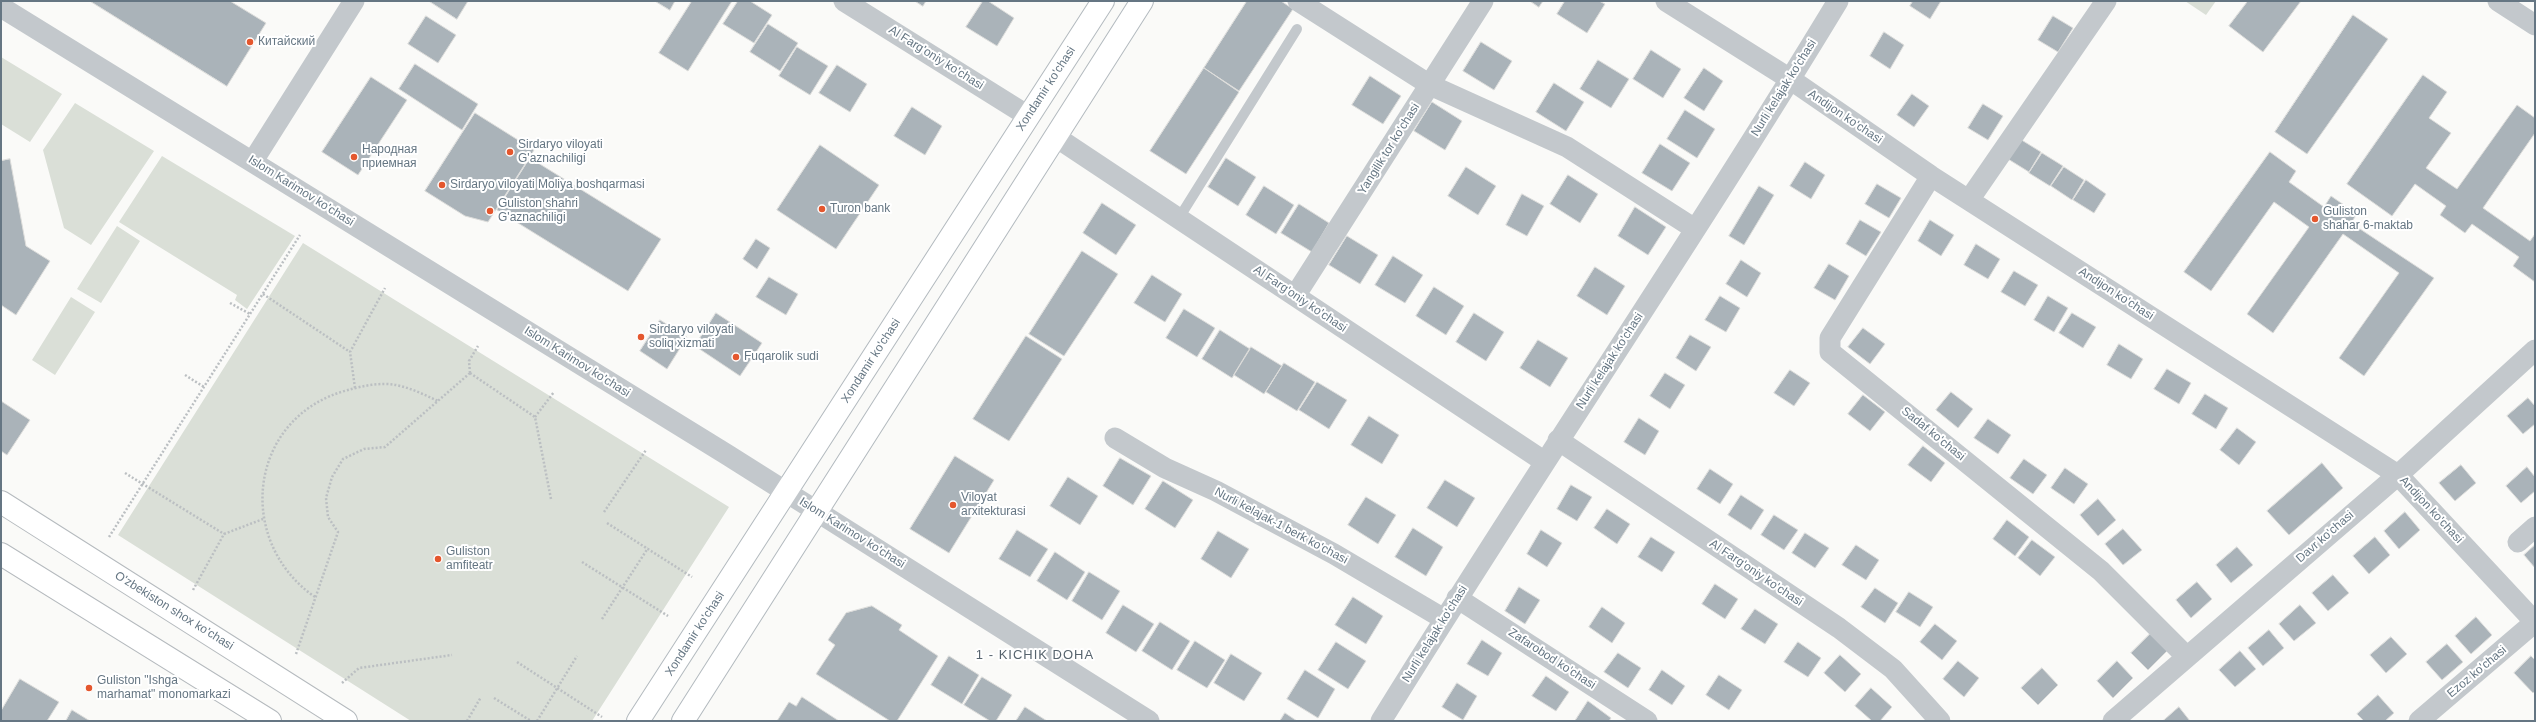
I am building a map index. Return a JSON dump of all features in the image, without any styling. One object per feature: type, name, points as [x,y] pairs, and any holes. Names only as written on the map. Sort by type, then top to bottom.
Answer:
[{"type":"main road","name":"Xondamir ko'chasi","points":[[638,721],[1103,1]]},
{"type":"main road","points":[[683,721],[1142,1]]},
{"type":"main road","name":"O'zbekiston shox ko'chasi","points":[[1,502],[346,721]]},
{"type":"main road","points":[[1,554],[270,721]]},
{"type":"street","points":[[253,161],[354,1]]},
{"type":"street","name":"Al Farg'oniy ko'chasi","points":[[844,1],[1028,116]]},
{"type":"street","points":[[1298,1],[1430,85],[1567,147],[1695,229]]},
{"type":"street","name":"Yangilik tor ko'chasi","points":[[1295,296],[1483,1]]},
{"type":"street","name":"Andijon ko'chasi","points":[[1666,1],[1790,79],[1931,176],[2398,475],[2535,622]]},
{"type":"street","name":"Nurli kelajak ko'chasi","points":[[1381,721],[1457,598],[1695,229],[1838,1]]},
{"type":"street","points":[[1969,200],[2106,1]]},
{"type":"street","points":[[2498,1],[2535,25]]},
{"type":"street","name":"Islom Karimov ko'chasi","points":[[1,7],[253,161],[787,492],[1149,721]]},
{"type":"street","name":"Al Farg'oniy ko'chasi","points":[[1056,137],[1545,462]]},
{"type":"street","name":"Sadaf ko'chasi","points":[[1931,176],[1830,338],[1830,352],[2101,571],[2186,656]]},
{"type":"street","name":"Davr ko'chasi","points":[[2113,721],[2186,656],[2398,475],[2535,350]]},
{"type":"street","name":"Nurli kelajak-1 berk ko'chasi","points":[[1116,438],[1165,468],[1216,491],[1334,554],[1444,619]]},
{"type":"street","name":"Al Farg'oniy ko'chasi","points":[[1558,440],[1839,628],[1893,669],[1940,721]]},
{"type":"street","points":[[2518,542],[2535,527]]},
{"type":"street","name":"Zafarobod ko'chasi","points":[[1457,598],[1647,721]]},
{"type":"street","name":"Ezoz ko'chasi","points":[[2419,721],[2535,622]]},
{"type":"lane","points":[[1179,218],[1297,29]]},
{"type":"path","points":[[109,537],[300,235]]},
{"type":"path","points":[[355,388],[350,352],[386,288]]},
{"type":"path","points":[[263,294],[350,352]]},
{"type":"path","points":[[230,303],[250,314]]},
{"type":"path","points":[[470,373],[469,361],[478,346]]},
{"type":"path","points":[[296,654],[338,532],[328,517],[326,498],[332,477],[343,459],[364,449],[385,447],[470,373]]},
{"type":"path","points":[[470,373],[535,417],[551,499]]},
{"type":"path","points":[[185,375],[204,387]]},
{"type":"path","points":[[315,597],[289,574],[277,556],[262,519],[264,470],[274,444],[291,422],[314,403],[338,392],[355,388],[395,385],[439,401]]},
{"type":"path","points":[[535,417],[554,392]]},
{"type":"path","points":[[604,512],[646,450]]},
{"type":"path","points":[[125,473],[224,534]]},
{"type":"path","points":[[193,590],[224,534],[262,519]]},
{"type":"path","points":[[608,523],[692,577]]},
{"type":"path","points":[[602,619],[648,548]]},
{"type":"path","points":[[582,562],[668,616]]},
{"type":"path","points":[[342,683],[359,668],[452,655]]},
{"type":"path","points":[[537,721],[577,656]]},
{"type":"path","points":[[517,662],[602,717]]},
{"type":"path","points":[[466,721],[481,697]]},
{"type":"path","points":[[494,698],[531,721]]},
{"type":"shaded area","points":[[2185,1],[2216,1],[2206,15]]},
{"type":"shaded area","points":[[1,57],[62,94],[30,142],[1,124]]},
{"type":"shaded area","points":[[75,103],[154,151],[91,245],[64,228],[43,150]]},
{"type":"shaded area","points":[[162,156],[295,236],[247,309],[235,300],[237,295],[119,222]]},
{"type":"shaded area","points":[[117,226],[140,241],[101,303],[77,289]]},
{"type":"shaded area","points":[[303,243],[729,507],[592,721],[411,721],[118,535]]},
{"type":"shaded area","points":[[71,297],[95,312],[55,375],[32,360]]},
{"type":"building","points":[[90,1],[230,1],[266,23],[227,86]]},
{"type":"building","points":[[429,1],[468,1],[457,19]]},
{"type":"building","points":[[655,1],[675,1],[670,10]]},
{"type":"building","points":[[692,1],[732,1],[688,71],[659,53]]},
{"type":"building","points":[[738,1],[750,1],[772,15],[754,43],[723,24]]},
{"type":"building","points":[[915,1],[926,1],[923,6]]},
{"type":"building","points":[[983,1],[988,1],[1014,18],[997,46],[966,27]]},
{"type":"building","points":[[1247,1],[1281,1],[1293,9],[1239,91],[1204,68]]},
{"type":"building","points":[[1530,1],[1543,1],[1539,7]]},
{"type":"building","points":[[1565,1],[1599,1],[1605,4],[1587,33],[1557,14]]},
{"type":"building","points":[[1913,1],[1941,1],[1930,19],[1910,6]]},
{"type":"building","points":[[2248,1],[2301,1],[2263,52],[2229,26]]},
{"type":"building","points":[[2353,15],[2388,39],[2307,154],[2275,132]]},
{"type":"building","points":[[426,16],[456,35],[438,63],[408,44]]},
{"type":"building","points":[[2053,16],[2073,28],[2058,52],[2038,40]]},
{"type":"building","points":[[768,24],[798,43],[780,71],[750,52]]},
{"type":"building","points":[[1884,32],[1904,45],[1890,69],[1870,56]]},
{"type":"building","points":[[1481,42],[1512,61],[1494,90],[1463,71]]},
{"type":"building","points":[[797,47],[828,66],[810,95],[779,76]]},
{"type":"building","points":[[1651,50],[1681,69],[1663,98],[1633,79]]},
{"type":"building","points":[[1598,60],[1629,79],[1611,108],[1580,89]]},
{"type":"building","points":[[415,64],[478,104],[462,130],[399,89]]},
{"type":"building","points":[[837,65],[867,84],[850,112],[819,93]]},
{"type":"building","points":[[1204,68],[1239,92],[1186,174],[1150,151]]},
{"type":"building","points":[[1704,68],[1723,81],[1704,111],[1684,98]]},
{"type":"building","points":[[2423,75],[2447,92],[2429,118],[2451,133],[2426,168],[2457,189],[2517,105],[2535,118],[2535,133],[2483,208],[2530,241],[2535,234],[2535,282],[2513,266],[2519,257],[2472,224],[2465,233],[2440,215],[2446,206],[2415,184],[2392,216],[2347,184]]},
{"type":"building","points":[[1370,76],[1401,96],[1383,124],[1352,105]]},
{"type":"building","points":[[371,77],[407,100],[358,175],[322,152]]},
{"type":"building","points":[[1554,83],[1584,102],[1566,131],[1536,112]]},
{"type":"building","points":[[1912,94],[1929,106],[1914,127],[1897,115]]},
{"type":"building","points":[[1432,102],[1462,121],[1445,150],[1414,131]]},
{"type":"building","points":[[1983,104],[2003,116],[1988,140],[1968,128]]},
{"type":"building","points":[[912,107],[942,126],[925,155],[894,136]]},
{"type":"building","points":[[1685,110],[1715,129],[1697,158],[1667,139]]},
{"type":"building","points":[[475,113],[534,150],[488,222],[465,216],[425,191]]},
{"type":"building","points":[[2020,139],[2041,152],[2029,172],[2008,159]]},
{"type":"building","points":[[1660,144],[1690,163],[1672,191],[1642,173]]},
{"type":"building","points":[[820,145],[879,185],[836,249],[777,210]]},
{"type":"building","points":[[2270,152],[2296,171],[2289,182],[2324,207],[2331,196],[2357,214],[2351,223],[2434,278],[2364,376],[2339,358],[2399,273],[2343,234],[2273,333],[2247,314],[2309,227],[2274,202],[2211,291],[2184,272]]},
{"type":"building","points":[[2042,153],[2063,166],[2050,186],[2029,173]]},
{"type":"building","points":[[530,158],[661,239],[628,291],[497,210]]},
{"type":"building","points":[[1226,158],[1256,177],[1238,206],[1208,187]]},
{"type":"building","points":[[10,159],[26,246],[50,261],[16,315],[1,305],[1,161]]},
{"type":"building","points":[[1805,162],[1825,175],[1811,199],[1790,186]]},
{"type":"building","points":[[1466,167],[1496,186],[1478,215],[1448,196]]},
{"type":"building","points":[[2064,167],[2084,180],[2072,200],[2051,186]]},
{"type":"building","points":[[1568,175],[1598,194],[1580,223],[1550,204]]},
{"type":"building","points":[[2086,180],[2106,194],[2094,213],[2073,200]]},
{"type":"building","points":[[1877,184],[1901,198],[1889,218],[1865,204]]},
{"type":"building","points":[[1264,186],[1294,205],[1276,234],[1246,215]]},
{"type":"building","points":[[1759,186],[1774,195],[1744,245],[1729,236]]},
{"type":"building","points":[[1522,194],[1544,206],[1527,236],[1506,225]]},
{"type":"building","points":[[1102,203],[1136,225],[1116,255],[1083,233]]},
{"type":"building","points":[[1299,204],[1329,223],[1312,252],[1281,233]]},
{"type":"building","points":[[1635,207],[1666,227],[1648,255],[1618,236]]},
{"type":"building","points":[[1860,220],[1881,232],[1866,256],[1846,244]]},
{"type":"building","points":[[1930,220],[1954,235],[1941,256],[1918,241]]},
{"type":"building","points":[[1347,236],[1378,255],[1360,284],[1329,265]]},
{"type":"building","points":[[756,239],[770,248],[757,269],[743,259]]},
{"type":"building","points":[[1976,244],[2000,259],[1988,279],[1964,265]]},
{"type":"building","points":[[1082,251],[1118,274],[1064,356],[1029,334]]},
{"type":"building","points":[[1393,256],[1423,275],[1405,303],[1375,285]]},
{"type":"building","points":[[1741,260],[1761,273],[1747,297],[1726,284]]},
{"type":"building","points":[[1829,264],[1849,276],[1835,300],[1814,288]]},
{"type":"building","points":[[1595,267],[1625,286],[1607,315],[1577,296]]},
{"type":"building","points":[[2014,271],[2038,285],[2025,306],[2001,292]]},
{"type":"building","points":[[1152,275],[1182,294],[1165,322],[1134,303]]},
{"type":"building","points":[[769,277],[798,294],[786,315],[756,297]]},
{"type":"building","points":[[1434,287],[1464,306],[1446,335],[1416,316]]},
{"type":"building","points":[[1720,296],[1740,308],[1726,332],[1705,320]]},
{"type":"building","points":[[2048,296],[2068,308],[2054,332],[2034,320]]},
{"type":"building","points":[[1184,309],[1215,328],[1197,357],[1166,338]]},
{"type":"building","points":[[716,313],[762,343],[740,376],[695,346]]},
{"type":"building","points":[[1474,313],[1504,332],[1486,361],[1456,342]]},
{"type":"building","points":[[2072,313],[2096,327],[2083,348],[2059,333]]},
{"type":"building","points":[[660,320],[687,337],[667,369],[640,351]]},
{"type":"building","points":[[1863,328],[1885,344],[1870,364],[1848,347]]},
{"type":"building","points":[[1220,330],[1250,349],[1232,378],[1202,359]]},
{"type":"building","points":[[1690,335],[1711,347],[1696,371],[1676,358]]},
{"type":"building","points":[[1026,336],[1062,359],[1009,441],[973,419]]},
{"type":"building","points":[[1538,340],[1568,358],[1550,387],[1520,368]]},
{"type":"building","points":[[2119,344],[2143,359],[2131,379],[2107,365]]},
{"type":"building","points":[[1251,347],[1282,366],[1264,394],[1234,375]]},
{"type":"building","points":[[1284,363],[1315,382],[1297,411],[1266,392]]},
{"type":"building","points":[[2167,369],[2191,383],[2179,404],[2154,389]]},
{"type":"building","points":[[1790,370],[1810,383],[1794,406],[1774,393]]},
{"type":"building","points":[[1665,373],[1685,385],[1670,409],[1650,396]]},
{"type":"building","points":[[1317,382],[1347,400],[1329,429],[1299,410]]},
{"type":"building","points":[[1951,392],[1973,409],[1958,428],[1936,410]]},
{"type":"building","points":[[2205,394],[2228,408],[2216,429],[2192,414]]},
{"type":"building","points":[[1863,395],[1885,412],[1870,431],[1848,414]]},
{"type":"building","points":[[2528,398],[2535,406],[2535,424],[2523,434],[2507,416]]},
{"type":"building","points":[[1,401],[30,420],[7,455],[1,451]]},
{"type":"building","points":[[1369,416],[1399,435],[1382,464],[1351,445]]},
{"type":"building","points":[[1639,418],[1659,431],[1645,455],[1624,442]]},
{"type":"building","points":[[1988,419],[2011,435],[1998,454],[1974,438]]},
{"type":"building","points":[[2237,428],[2256,442],[2239,465],[2220,450]]},
{"type":"building","points":[[1923,446],[1945,463],[1931,482],[1908,465]]},
{"type":"building","points":[[955,456],[994,480],[949,553],[910,529]]},
{"type":"building","points":[[1120,458],[1151,476],[1133,505],[1103,486]]},
{"type":"building","points":[[2024,459],[2047,475],[2033,494],[2010,478]]},
{"type":"building","points":[[2322,463],[2343,488],[2289,535],[2267,511]]},
{"type":"building","points":[[2461,465],[2476,483],[2455,501],[2439,483]]},
{"type":"building","points":[[2527,467],[2535,477],[2535,491],[2521,503],[2506,486]]},
{"type":"building","points":[[2065,468],[2088,484],[2074,504],[2051,488]]},
{"type":"building","points":[[1710,469],[1733,484],[1720,504],[1697,489]]},
{"type":"building","points":[[1068,477],[1098,496],[1080,525],[1050,506]]},
{"type":"building","points":[[1445,480],[1475,498],[1457,527],[1427,508]]},
{"type":"building","points":[[1163,481],[1193,500],[1175,528],[1145,509]]},
{"type":"building","points":[[1571,485],[1592,497],[1577,521],[1557,509]]},
{"type":"building","points":[[1741,495],[1764,510],[1751,530],[1728,515]]},
{"type":"building","points":[[1366,497],[1396,515],[1378,544],[1348,525]]},
{"type":"building","points":[[2098,499],[2116,520],[2098,536],[2080,515]]},
{"type":"building","points":[[1607,509],[1630,524],[1617,544],[1594,528]]},
{"type":"building","points":[[2405,512],[2420,530],[2399,549],[2384,531]]},
{"type":"building","points":[[1774,515],[1798,530],[1784,550],[1761,535]]},
{"type":"building","points":[[2007,520],[2029,537],[2015,556],[1993,539]]},
{"type":"building","points":[[1413,528],[1443,547],[1426,576],[1395,557]]},
{"type":"building","points":[[2123,529],[2142,550],[2123,565],[2105,544]]},
{"type":"building","points":[[1017,530],[1048,549],[1030,577],[999,559]]},
{"type":"building","points":[[1541,530],[1562,543],[1547,567],[1527,554]]},
{"type":"building","points":[[1218,531],[1249,549],[1231,578],[1201,559]]},
{"type":"building","points":[[1805,533],[1829,548],[1815,568],[1792,553]]},
{"type":"building","points":[[1651,537],[1675,552],[1662,572],[1638,557]]},
{"type":"building","points":[[2375,537],[2390,555],[2369,574],[2353,556]]},
{"type":"building","points":[[2032,540],[2055,557],[2040,576],[2018,558]]},
{"type":"building","points":[[1856,545],[1879,560],[1866,580],[1842,565]]},
{"type":"building","points":[[2535,545],[2535,568],[2524,555]]},
{"type":"building","points":[[2237,547],[2253,565],[2231,583],[2216,565]]},
{"type":"building","points":[[1055,552],[1085,572],[1067,600],[1037,581]]},
{"type":"building","points":[[1089,572],[1120,591],[1102,620],[1072,601]]},
{"type":"building","points":[[2333,575],[2349,593],[2328,611],[2312,593]]},
{"type":"building","points":[[2197,582],[2212,599],[2191,618],[2176,600]]},
{"type":"building","points":[[1715,584],[1738,599],[1725,619],[1702,604]]},
{"type":"building","points":[[1519,587],[1540,600],[1525,624],[1505,611]]},
{"type":"building","points":[[1875,588],[1898,603],[1885,623],[1861,607]]},
{"type":"building","points":[[1909,592],[1933,607],[1920,627],[1896,612]]},
{"type":"building","points":[[1353,597],[1383,616],[1366,644],[1335,625]]},
{"type":"building","points":[[1123,605],[1154,624],[1136,652],[1106,633]]},
{"type":"building","points":[[2300,605],[2316,623],[2294,641],[2279,624]]},
{"type":"building","points":[[872,606],[902,625],[899,630],[938,656],[897,721],[890,721],[816,674],[835,645],[828,640],[846,613]]},
{"type":"building","points":[[1602,607],[1625,623],[1612,643],[1589,627]]},
{"type":"building","points":[[1755,609],[1778,624],[1765,644],[1741,629]]},
{"type":"building","points":[[2476,617],[2492,635],[2471,654],[2455,636]]},
{"type":"building","points":[[1160,622],[1190,641],[1172,670],[1142,651]]},
{"type":"building","points":[[1935,624],[1957,641],[1942,660],[1920,642]]},
{"type":"building","points":[[2269,630],[2284,648],[2263,666],[2248,648]]},
{"type":"building","points":[[2151,633],[2168,650],[2148,670],[2131,653]]},
{"type":"building","points":[[2391,637],[2407,654],[2386,673],[2370,655]]},
{"type":"building","points":[[1482,640],[1502,653],[1488,676],[1467,664]]},
{"type":"building","points":[[1195,641],[1225,660],[1207,688],[1177,670]]},
{"type":"building","points":[[1336,642],[1366,661],[1348,689],[1318,670]]},
{"type":"building","points":[[1798,642],[1821,658],[1808,677],[1784,662]]},
{"type":"building","points":[[2447,644],[2463,662],[2442,680],[2426,662]]},
{"type":"building","points":[[2240,651],[2256,669],[2235,687],[2219,670]]},
{"type":"building","points":[[1618,653],[1641,668],[1628,688],[1604,672]]},
{"type":"building","points":[[1231,654],[1262,673],[1244,701],[1214,683]]},
{"type":"building","points":[[1840,655],[1861,674],[1845,692],[1824,673]]},
{"type":"building","points":[[949,656],[979,675],[962,704],[931,685]]},
{"type":"building","points":[[2531,656],[2535,660],[2535,691],[2533,693],[2514,673]]},
{"type":"building","points":[[1958,661],[1979,678],[1964,697],[1943,679]]},
{"type":"building","points":[[2117,661],[2133,678],[2113,698],[2097,681]]},
{"type":"building","points":[[2042,668],[2058,685],[2038,705],[2021,688]]},
{"type":"building","points":[[1305,670],[1335,689],[1318,718],[1287,699]]},
{"type":"building","points":[[1662,670],[1685,686],[1672,705],[1649,690]]},
{"type":"building","points":[[1719,675],[1742,690],[1729,710],[1706,695]]},
{"type":"building","points":[[1546,676],[1569,692],[1556,711],[1532,696]]},
{"type":"building","points":[[982,677],[1012,695],[996,721],[990,721],[964,705]]},
{"type":"building","points":[[20,679],[59,702],[47,721],[1,721],[1,711]]},
{"type":"building","points":[[1457,683],[1477,696],[1463,720],[1442,707]]},
{"type":"building","points":[[1871,688],[1892,707],[1880,721],[1872,721],[1855,706]]},
{"type":"building","points":[[2378,695],[2394,713],[2385,721],[2364,721],[2357,714]]},
{"type":"building","points":[[802,697],[839,721],[777,721],[789,702],[796,706]]},
{"type":"building","points":[[1588,701],[1611,718],[1609,721],[1575,721]]},
{"type":"building","points":[[1025,707],[1047,721],[1016,721]]},
{"type":"building","points":[[2179,707],[2190,721],[2163,721]]},
{"type":"building","points":[[72,710],[90,721],[66,721]]},
{"type":"building","points":[[1285,713],[1297,721],[1280,721]]},
{"type":"place","name":"Китайский","points":[[250,42]]},
{"type":"place","name":"Sirdaryo viloyati G'aznachiligi","points":[[510,152]]},
{"type":"place","name":"Народная приемная","points":[[354,157]]},
{"type":"place","name":"Sirdaryo viloyati Moliya boshqarmasi","points":[[442,185]]},
{"type":"place","name":"Turon bank","points":[[822,209]]},
{"type":"place","name":"Guliston shahri G'aznachiligi","points":[[490,211]]},
{"type":"place","name":"Guliston shahar 6-maktab","points":[[2315,219]]},
{"type":"place","name":"Sirdaryo viloyati soliq xizmati","points":[[641,337]]},
{"type":"place","name":"Fuqarolik sudi","points":[[736,357]]},
{"type":"place","name":"Viloyat arxitekturasi","points":[[953,505]]},
{"type":"place","name":"Guliston amfiteatr","points":[[438,559]]},
{"type":"place","name":"Guliston \"Ishga marhamat\" monomarkazi","points":[[89,688]]},
{"type":"district","name":"1 - KICHIK DOHA","points":[[1035,655]]}]
